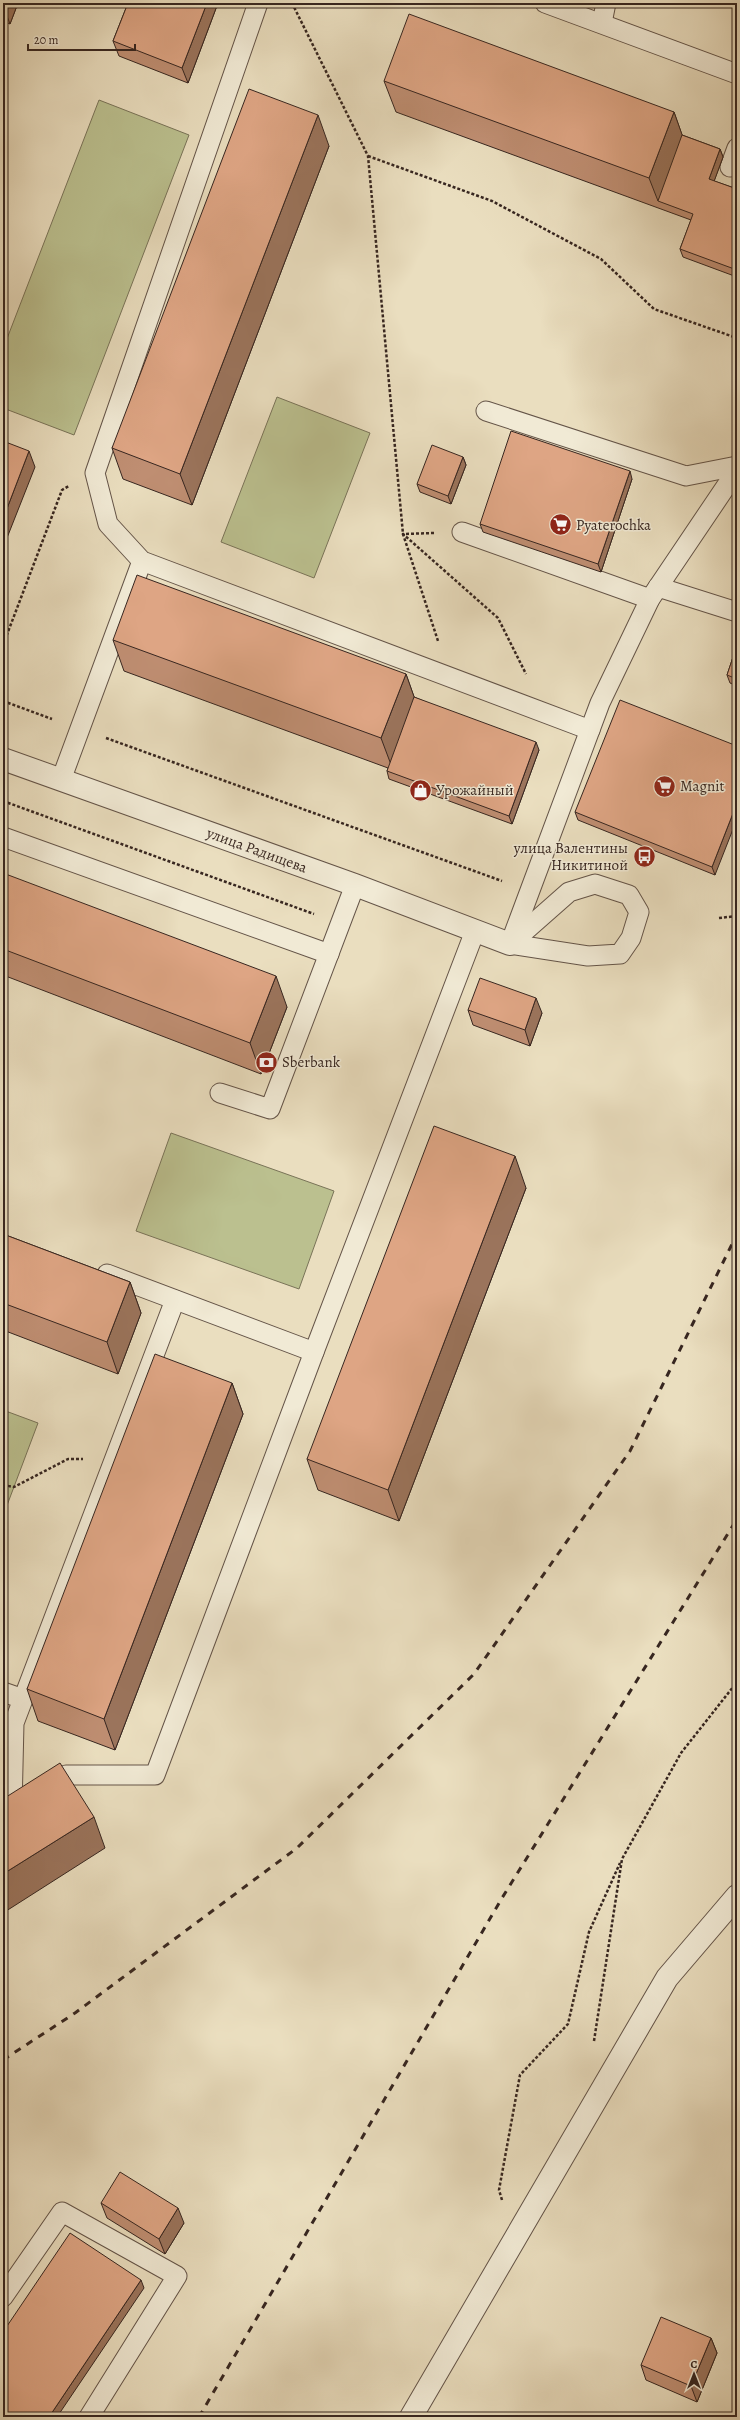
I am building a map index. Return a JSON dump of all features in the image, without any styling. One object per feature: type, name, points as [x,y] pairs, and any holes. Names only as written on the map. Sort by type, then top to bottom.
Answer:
[{"type":"street","name":"улица Радищева","points":[[3,759],[355,885],[510,944]]},
{"type":"street","points":[[411,2417],[667,1978],[737,1896]]},
{"type":"lane","points":[[258,3],[94,473],[108,524],[142,561],[590,730]]},
{"type":"lane","points":[[545,3],[737,74]]},
{"type":"lane","points":[[602,23],[606,3]]},
{"type":"lane","points":[[730,167],[737,148]]},
{"type":"lane","points":[[486,411],[686,476],[737,466]]},
{"type":"lane","points":[[510,944],[600,703],[654,593],[737,470]]},
{"type":"lane","points":[[462,532],[654,593],[737,612]]},
{"type":"lane","points":[[60,780],[142,561]]},
{"type":"lane","points":[[3,837],[329,954]]},
{"type":"lane","points":[[595,884],[629,895],[639,912],[631,938],[620,954],[588,956],[510,944],[569,892],[595,884]]},
{"type":"lane","points":[[220,1093],[270,1109],[355,885]]},
{"type":"lane","points":[[7,1812],[66,1776],[155,1776],[314,1352],[475,931]]},
{"type":"lane","points":[[93,1269],[314,1352]]},
{"type":"lane","points":[[7,1812],[14,1723],[175,1300]]},
{"type":"lane","points":[[3,1692],[23,1699]]},
{"type":"lane","points":[[3,2297],[62,2212],[177,2276],[89,2417]]},
{"type":"path","points":[[292,3],[368,156],[403,534],[450,677]]},
{"type":"path","points":[[368,156],[492,201],[601,259],[654,309],[737,338]]},
{"type":"path","points":[[3,645],[62,490],[94,473]]},
{"type":"path","points":[[403,534],[462,532]]},
{"type":"path","points":[[403,534],[498,618],[544,712]]},
{"type":"path","points":[[3,701],[531,891]]},
{"type":"path","points":[[3,801],[341,924]]},
{"type":"path","points":[[719,918],[737,916]]},
{"type":"path","points":[[3,1485],[14,1488],[68,1460],[114,1459]]},
{"type":"path","points":[[514,2242],[499,2190],[520,2075],[568,2024],[589,1932],[622,1859],[681,1753],[737,1682]]},
{"type":"path","points":[[615,2067],[593,2047],[622,1859]]},
{"type":"green space","points":[[99,100],[189,135],[74,435],[3,408],[3,349]]},
{"type":"green space","points":[[277,397],[370,433],[314,578],[221,542]]},
{"type":"green space","points":[[171,1133],[334,1191],[299,1289],[136,1231]]},
{"type":"green space","points":[[3,1410],[38,1423],[3,1516]]},
{"type":"building","points":[[128,3],[207,3],[182,68],[113,41]]},
{"type":"building","points":[[409,14],[674,112],[649,178],[384,81]]},
{"type":"building","points":[[249,89],[318,115],[180,474],[112,448]]},
{"type":"building","points":[[682,135],[720,149],[709,179],[737,189],[737,270],[680,249],[693,214],[658,201]]},
{"type":"building","points":[[511,431],[630,471],[598,564],[480,524]]},
{"type":"building","points":[[3,441],[29,451],[3,519]]},
{"type":"building","points":[[432,445],[463,457],[448,496],[417,484]]},
{"type":"building","points":[[137,575],[406,674],[381,738],[113,640]]},
{"type":"building","points":[[737,645],[737,679],[727,675]]},
{"type":"building","points":[[414,697],[536,742],[509,816],[387,771]]},
{"type":"building","name":"Magnit","points":[[620,700],[737,746],[737,803],[712,867],[575,812]]},
{"type":"building","points":[[3,873],[276,976],[250,1043],[3,949]]},
{"type":"building","points":[[480,978],[536,998],[525,1030],[468,1010]]},
{"type":"building","points":[[434,1126],[515,1156],[388,1490],[307,1459]]},
{"type":"building","points":[[3,1234],[130,1282],[107,1342],[3,1303]]},
{"type":"building","points":[[155,1354],[232,1383],[104,1719],[27,1689]]},
{"type":"building","points":[[60,1763],[94,1817],[3,1874],[3,1799]]},
{"type":"building","points":[[120,2172],[178,2208],[159,2239],[101,2203]]},
{"type":"building","points":[[70,2233],[141,2280],[49,2417],[3,2417],[3,2332]]},
{"type":"building","points":[[661,2317],[711,2338],[691,2386],[641,2365]]},
{"type":"railway","points":[[3,2060],[75,2013],[297,1848],[474,1674],[630,1451],[737,1234]]},
{"type":"railway","points":[[199,2417],[502,1898],[737,1519]]},
{"type":"place","name":"Pyaterochka","points":[[560,525]]},
{"type":"place","name":"Magnit","points":[[664,786]]},
{"type":"place","name":"Урожайный","points":[[420,790]]},
{"type":"place","name":"улица Валентины Никитиной","points":[[644,857]]},
{"type":"place","name":"Sberbank","points":[[266,1062]]}]
